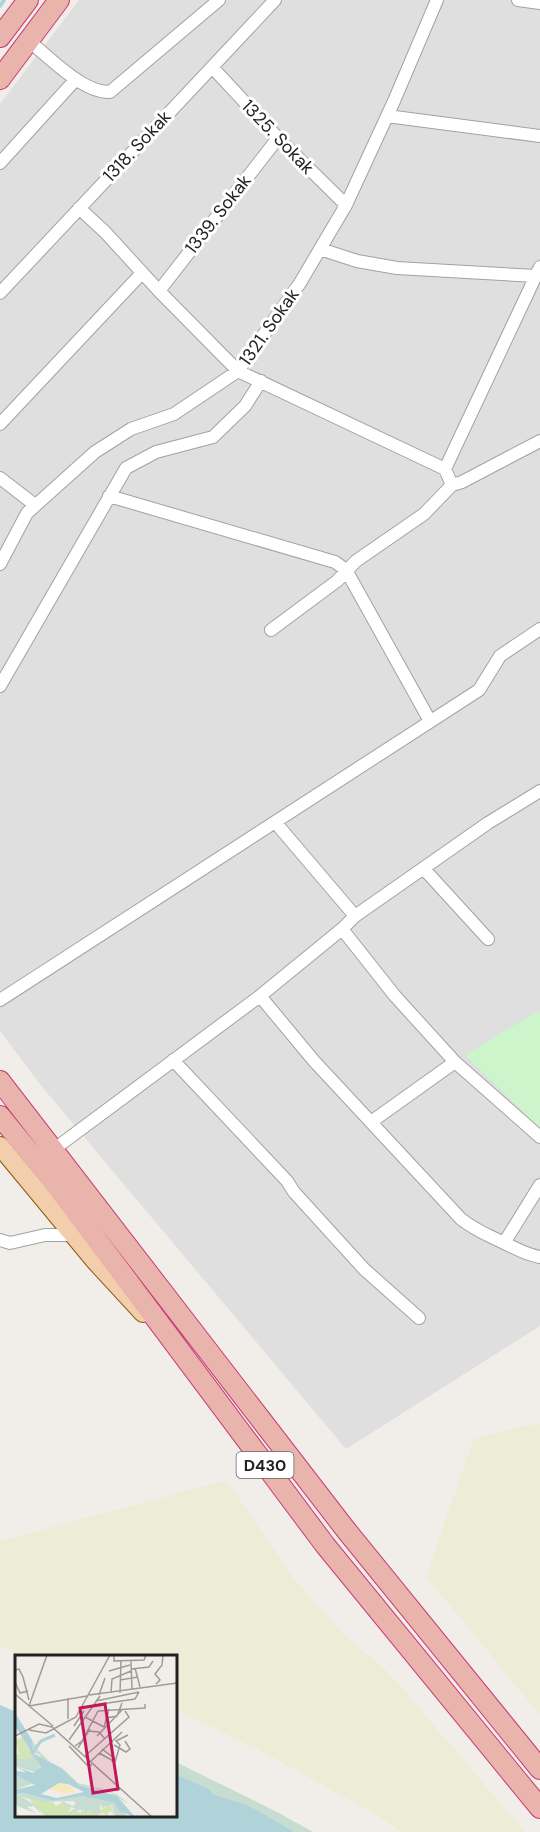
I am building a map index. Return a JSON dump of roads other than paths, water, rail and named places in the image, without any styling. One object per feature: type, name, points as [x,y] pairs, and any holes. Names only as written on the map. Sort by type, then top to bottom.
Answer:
[{"type":"highway","points":[[0,37],[28,0]]},
{"type":"highway","points":[[0,79],[59,0]]},
{"type":"highway","name":"D430","points":[[0,1081],[346,1530],[540,1768]]},
{"type":"highway","name":"D430","points":[[0,1116],[53,1181],[325,1545],[540,1808]]},
{"type":"main road","points":[[0,1146],[73,1235],[194,1369]]},
{"type":"street","points":[[29,41],[76,79],[99,92],[110,92],[219,0]]},
{"type":"street","name":"1318. Sokak","points":[[0,293],[275,0]]},
{"type":"street","name":"1321. Sokak","points":[[0,564],[27,513],[95,452],[131,429],[174,414],[238,371],[300,283],[346,205],[437,0]]},
{"type":"street","points":[[518,0],[540,3]]},
{"type":"street","name":"1325. Sokak","points":[[212,67],[278,138],[346,205]]},
{"type":"street","points":[[0,163],[76,79]]},
{"type":"street","points":[[387,116],[540,136]]},
{"type":"street","name":"1339. Sokak","points":[[159,291],[278,138]]},
{"type":"street","points":[[79,208],[105,232],[238,371],[445,469],[452,485]]},
{"type":"street","points":[[320,249],[357,261],[397,268],[537,278],[445,469]]},
{"type":"street","points":[[0,424],[142,273]]},
{"type":"street","points":[[0,686],[126,468],[156,452],[213,437],[245,406],[261,381]]},
{"type":"street","points":[[272,630],[337,581],[356,561],[424,514],[452,485],[540,441]]},
{"type":"street","points":[[0,478],[35,505]]},
{"type":"street","points":[[109,496],[335,562],[346,570],[430,721]]},
{"type":"street","points":[[0,1000],[479,690],[500,656],[540,629]]},
{"type":"street","points":[[53,1150],[260,996],[355,916],[488,823],[540,791]]},
{"type":"street","points":[[275,822],[355,916]]},
{"type":"street","points":[[424,869],[488,939]]},
{"type":"street","points":[[342,929],[395,996],[454,1062],[540,1137]]},
{"type":"street","points":[[260,996],[314,1061],[461,1219],[479,1233],[524,1254],[540,1257]]},
{"type":"street","points":[[173,1060],[287,1181],[294,1192],[364,1269],[419,1318]]},
{"type":"street","points":[[370,1122],[454,1062]]},
{"type":"street","points":[[504,1243],[540,1185]]},
{"type":"street","points":[[0,1240],[10,1243],[45,1235],[73,1235]]},
{"type":"water","points":[[0,1705],[15,1712],[15,1817],[177,1817],[177,1774],[211,1790],[212,1793],[250,1807],[295,1832],[0,1832]]},
{"type":"waterway","points":[[0,6],[4,0]]}]
